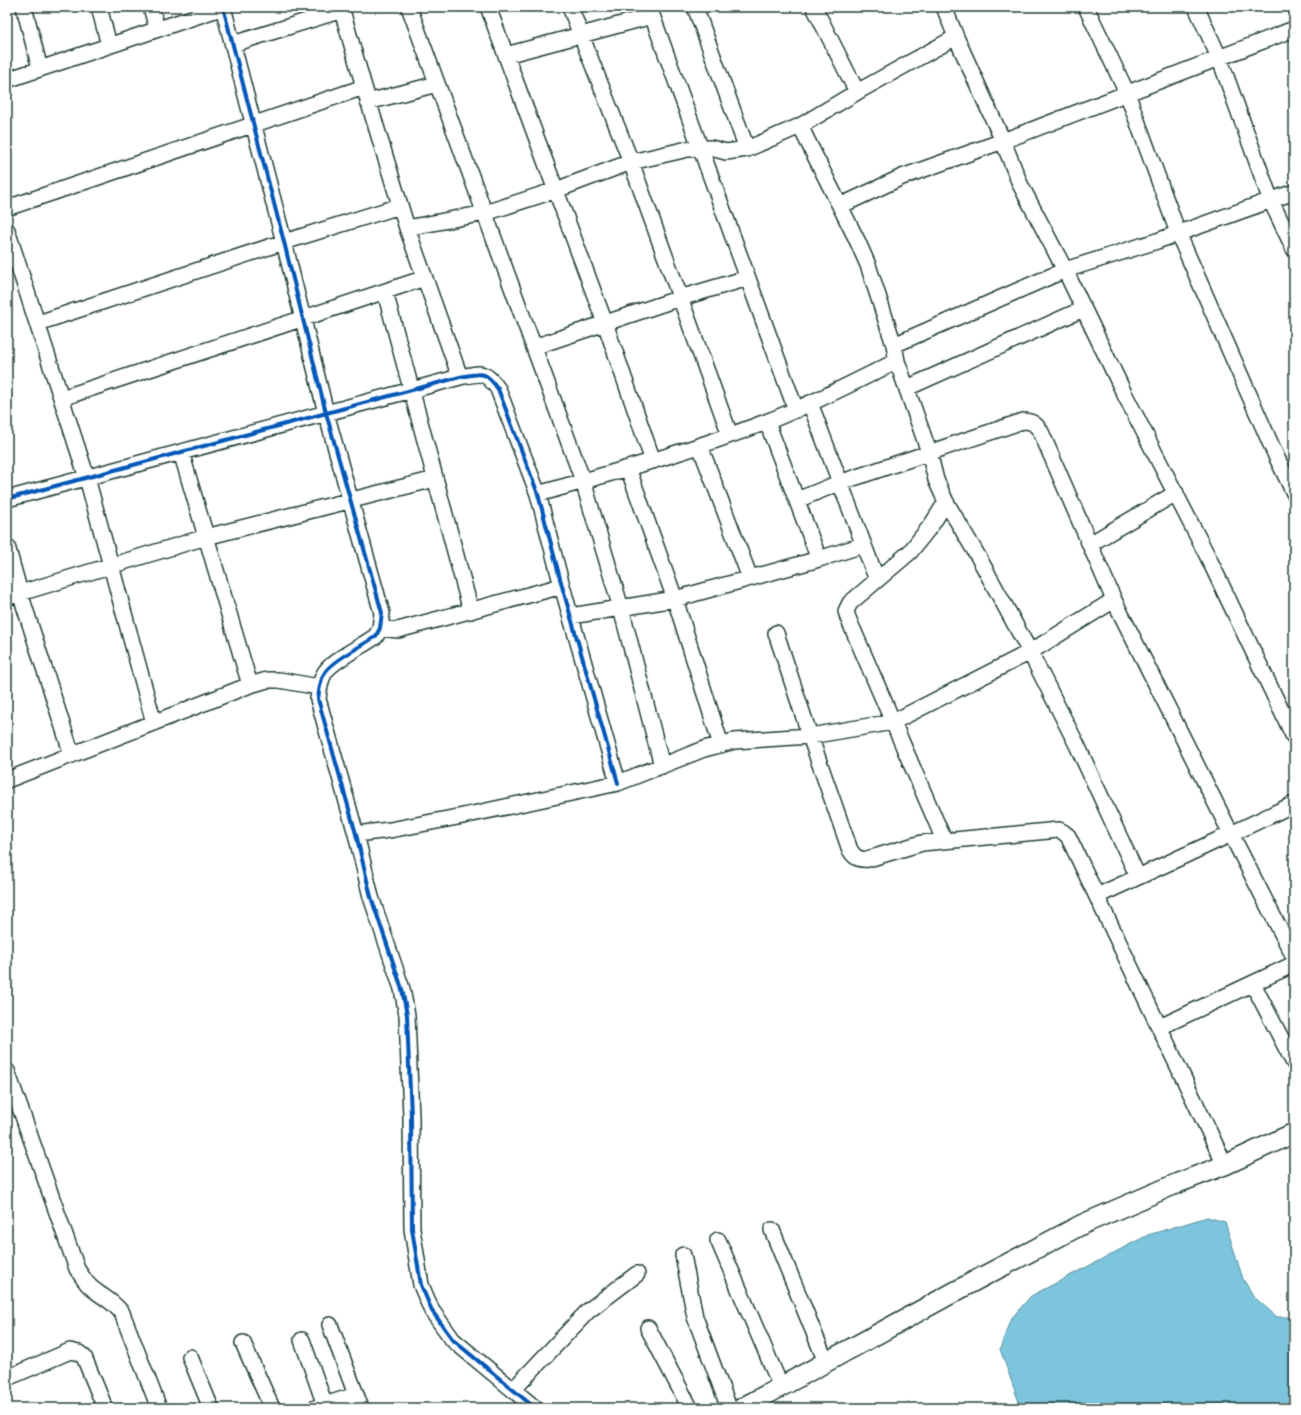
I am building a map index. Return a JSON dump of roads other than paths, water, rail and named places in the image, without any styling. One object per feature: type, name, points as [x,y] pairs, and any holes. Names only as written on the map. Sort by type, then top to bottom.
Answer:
[{"type":"street","points":[[24,7],[40,69]]},
{"type":"street","points":[[99,7],[110,45]]},
{"type":"street","points":[[151,7],[157,29]]},
{"type":"street","points":[[7,80],[223,7],[284,242],[326,413],[382,613],[380,628],[376,636],[332,665],[324,674],[319,687],[318,699],[356,834],[371,897],[402,989],[406,1015],[411,1117],[412,1229],[421,1285],[432,1311],[453,1340],[536,1408]]},
{"type":"street","points":[[408,7],[584,480],[621,608],[662,766]]},
{"type":"street","points":[[488,7],[605,323],[653,461]]},
{"type":"street","points":[[570,7],[631,162],[730,435]]},
{"type":"street","points":[[695,7],[747,149]]},
{"type":"street","points":[[814,7],[857,92]]},
{"type":"street","points":[[1086,7],[1127,93],[1178,233],[1276,456],[1294,493]]},
{"type":"street","points":[[1196,7],[1219,57],[1271,201],[1294,248]]},
{"type":"street","points":[[232,44],[341,9],[407,228],[460,377]]},
{"type":"street","points":[[950,9],[956,37],[1003,141],[1020,184],[1065,270],[1124,393],[1176,493],[1294,737]]},
{"type":"street","points":[[506,56],[581,35],[650,12],[748,278],[803,407],[839,483],[877,580]]},
{"type":"street","points":[[840,206],[902,177],[1003,141],[1294,29]]},
{"type":"street","points":[[407,228],[485,213],[556,190],[631,162],[688,149],[711,148],[726,152],[747,149],[800,126],[857,92],[956,37]]},
{"type":"street","points":[[368,102],[437,84]]},
{"type":"street","points":[[7,208],[364,87]]},
{"type":"street","points":[[800,126],[868,265],[898,361],[929,452],[936,480],[946,502],[1030,652],[1077,745],[1138,877]]},
{"type":"street","points":[[894,345],[1065,270],[1158,241],[1294,192]]},
{"type":"street","points":[[38,323],[284,242],[400,206]]},
{"type":"street","points":[[7,230],[87,478],[154,723]]},
{"type":"street","points":[[62,398],[425,278]]},
{"type":"street","points":[[534,347],[680,298],[748,278]]},
{"type":"street","points":[[385,292],[471,610]]},
{"type":"street","points":[[907,388],[1083,309]]},
{"type":"street","points":[[538,494],[653,461],[767,422],[803,407],[898,361]]},
{"type":"street","points":[[7,499],[460,377],[477,374],[486,375],[498,389],[538,494],[562,586],[618,783]]},
{"type":"street","points":[[796,500],[839,483],[1023,421],[1031,421],[1036,425],[1041,432],[1114,600],[1294,957]]},
{"type":"street","points":[[767,422],[819,559]]},
{"type":"street","points":[[700,446],[750,578]]},
{"type":"street","points":[[181,452],[250,685]]},
{"type":"street","points":[[628,468],[675,599],[721,745]]},
{"type":"street","points":[[14,595],[206,538],[436,479]]},
{"type":"street","points":[[1090,544],[1176,493]]},
{"type":"street","points":[[944,840],[846,611],[850,603],[910,552],[932,524],[946,502]]},
{"type":"street","points":[[571,616],[675,599],[819,559],[863,545]]},
{"type":"street","points":[[7,546],[14,595],[72,755]]},
{"type":"street","points":[[380,628],[398,630],[562,586]]},
{"type":"street","points":[[356,834],[390,830],[426,823],[618,783],[704,749],[734,741],[810,736],[893,722],[1030,652],[1114,600]]},
{"type":"street","points":[[776,633],[850,850],[855,858],[861,860],[868,859],[922,843],[944,840],[1059,830],[1068,836],[1225,1165]]},
{"type":"street","points":[[7,780],[250,685],[267,680],[279,680],[319,687]]},
{"type":"street","points":[[1097,896],[1294,804]]},
{"type":"street","points":[[1160,1027],[1294,964]]},
{"type":"street","points":[[1252,984],[1294,1063]]},
{"type":"street","points":[[7,1071],[77,1269],[92,1289],[116,1305],[122,1313],[159,1408]]},
{"type":"street","points":[[742,1408],[980,1278],[1083,1224],[1178,1183],[1225,1165],[1294,1133]]},
{"type":"street","points":[[772,1230],[826,1362]]},
{"type":"street","points":[[718,1240],[781,1386]]},
{"type":"street","points":[[683,1255],[695,1317],[729,1408]]},
{"type":"street","points":[[513,1390],[588,1311],[637,1274]]},
{"type":"street","points":[[302,1340],[322,1407],[359,1402],[330,1325]]},
{"type":"street","points":[[648,1328],[690,1408]]},
{"type":"street","points":[[242,1343],[272,1408]]},
{"type":"street","points":[[7,1378],[70,1351],[78,1353],[84,1357],[105,1408]]},
{"type":"street","points":[[190,1357],[211,1408]]},
{"type":"water","points":[[1207,1217],[1225,1222],[1243,1279],[1254,1297],[1277,1317],[1294,1317],[1294,1408],[1021,1408],[1000,1349],[1010,1320],[1031,1296],[1148,1235]]}]
